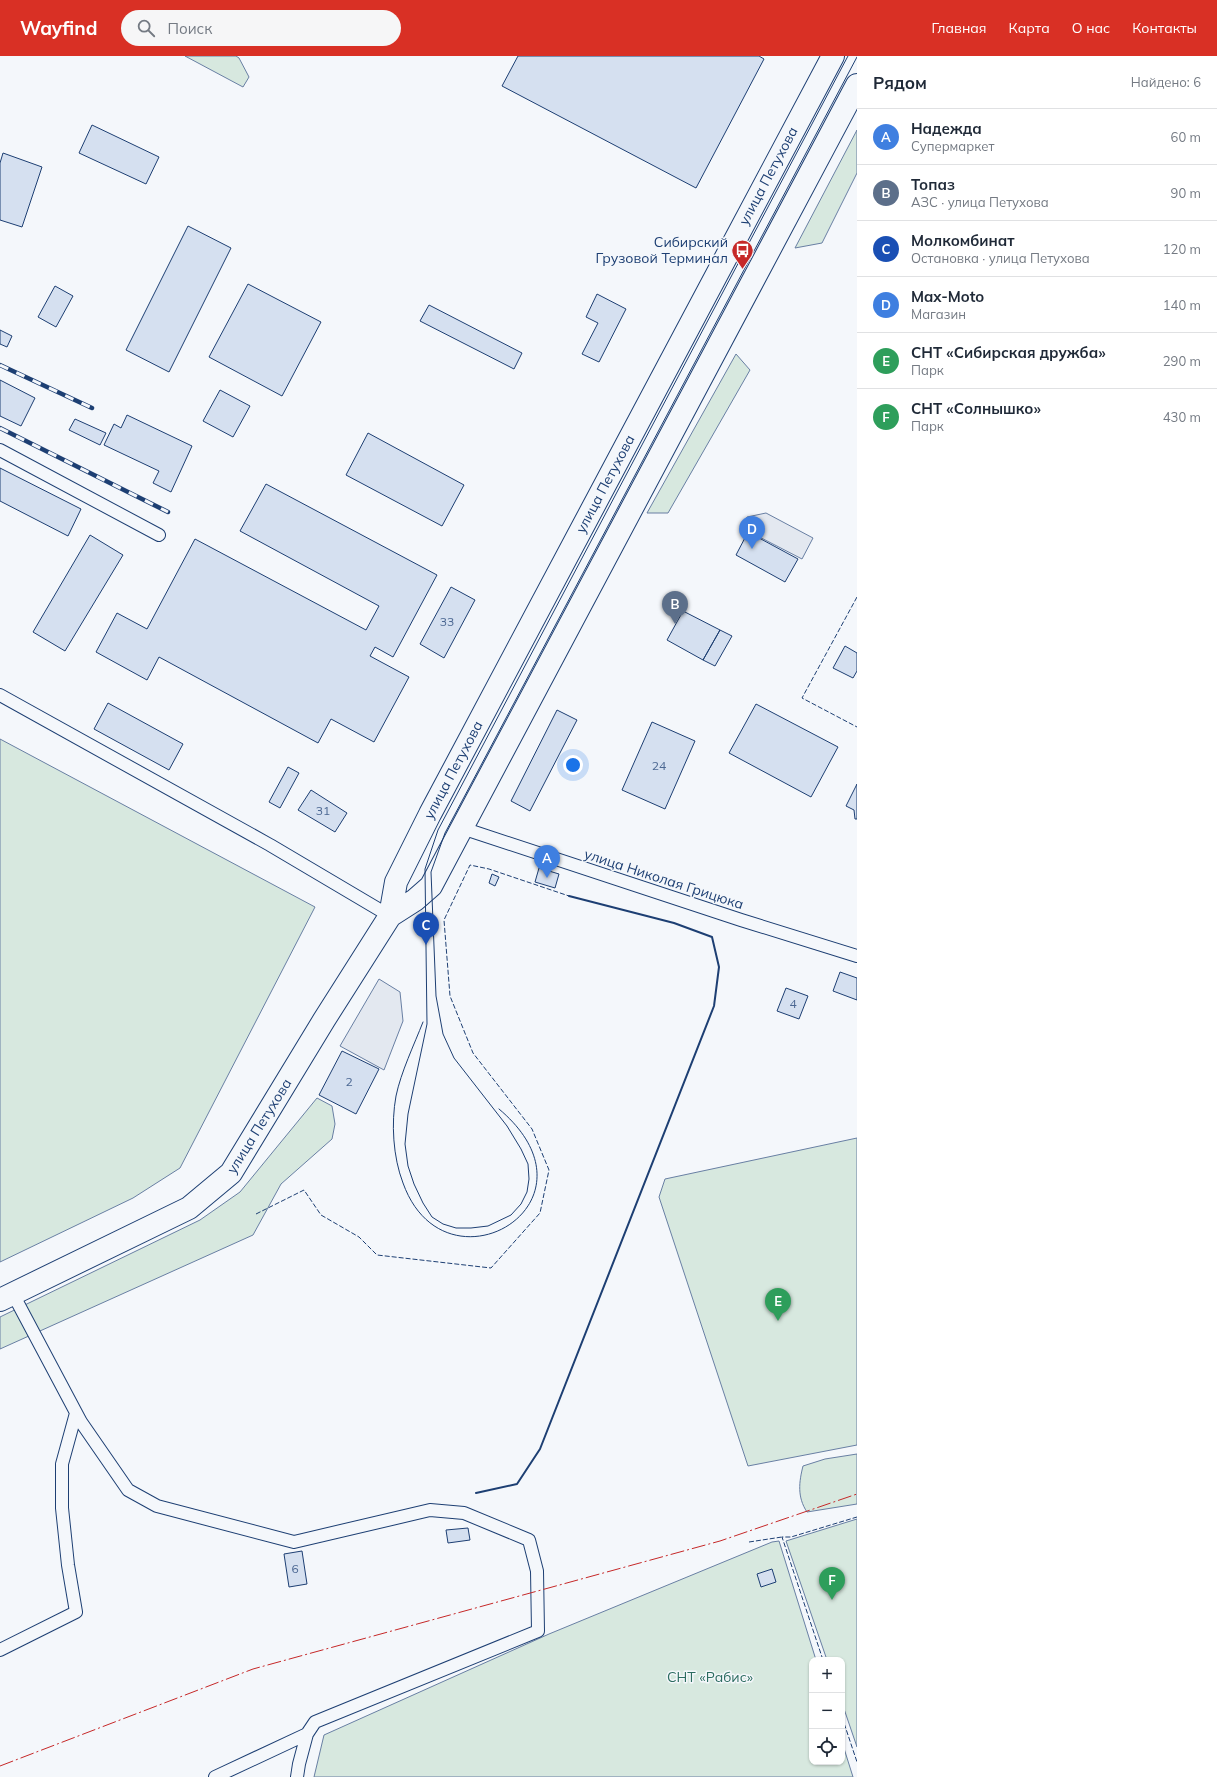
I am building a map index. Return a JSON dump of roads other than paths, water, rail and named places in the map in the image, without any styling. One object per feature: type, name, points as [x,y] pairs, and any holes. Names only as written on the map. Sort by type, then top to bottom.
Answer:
[{"type":"highway","name":"улица Петухова","points":[[6,1297],[189,1208],[231,1173],[324,1020],[390,916],[396,882],[430,814],[833,56]]},
{"type":"highway","name":"улица Петухова","points":[[390,916],[415,900],[431,886],[857,85]]},
{"type":"street","points":[[0,450],[159,535]]},
{"type":"street","points":[[0,695],[270,845],[390,916]]},
{"type":"street","name":"улица Николая Грицюка","points":[[462,828],[741,920],[857,956]]},
{"type":"street","points":[[6,1297],[76,1413],[128,1490],[157,1506],[294,1542],[430,1510],[464,1513],[529,1540],[537,1570],[538,1632],[314,1722],[307,1734],[297,1777]]},
{"type":"street","points":[[0,1650],[76,1612],[68,1565],[62,1508],[62,1464],[76,1413]]},
{"type":"street","points":[[215,1777],[307,1734]]},
{"type":"tram line","points":[[848,56],[438,830],[425,869],[427,1024],[408,1114],[405,1144],[408,1166],[414,1184],[423,1203],[432,1217],[443,1224],[456,1228],[488,1226],[511,1215],[521,1204],[527,1192],[529,1179],[528,1164],[521,1149],[507,1126],[454,1058],[443,1034],[436,996],[431,872],[445,833],[857,57]]},
{"type":"tram line","points":[[423,1022],[404,1068],[396,1096],[393,1129],[395,1151],[403,1183],[424,1217],[451,1234],[481,1236],[509,1225],[529,1205],[537,1177],[529,1144],[499,1109]]},
{"type":"railway","points":[[0,365],[92,408]]},
{"type":"railway","points":[[0,428],[168,512]]},
{"type":"place","name":"Сибирский Грузовой Терминал","points":[[743,270]]},
{"type":"place","name":"Max-Moto","points":[[752,549]]},
{"type":"place","name":"Топаз","points":[[675,624]]},
{"type":"place","name":"Надежда","points":[[547,878]]},
{"type":"place","name":"Молкомбинат","points":[[426,945]]},
{"type":"place","name":"СНТ «Сибирская дружба»","points":[[778,1321]]},
{"type":"place","name":"СНТ «Солнышко»","points":[[832,1600]]},
{"type":"park label","name":"СНТ «Рабис»","points":[[710,1677]]}]
